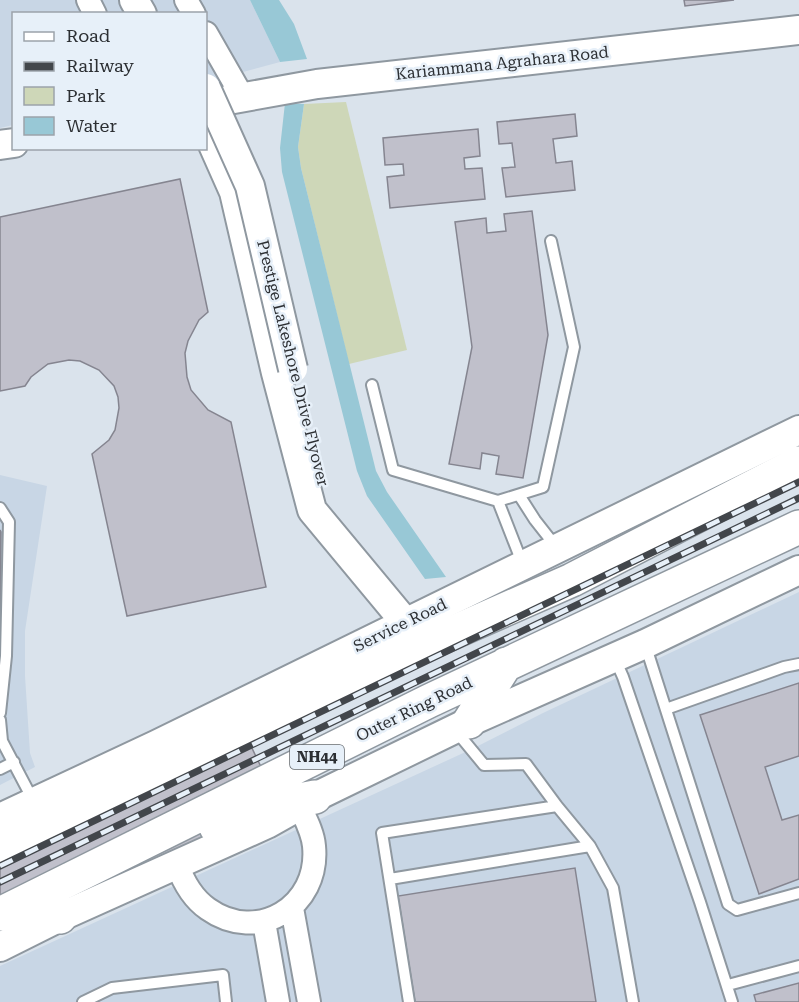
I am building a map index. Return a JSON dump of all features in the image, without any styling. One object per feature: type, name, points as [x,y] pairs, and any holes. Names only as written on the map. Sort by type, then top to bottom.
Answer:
[{"type":"highway","points":[[0,849],[222,727],[514,607],[572,580],[799,464]]},
{"type":"highway","points":[[514,607],[586,593],[799,487]]},
{"type":"highway","name":"Outer Ring Road","points":[[0,914],[53,904],[163,833],[506,664],[799,528]]},
{"type":"highway","points":[[462,726],[506,664]]},
{"type":"highway","points":[[163,833],[211,829],[279,804],[308,812]]},
{"type":"street","name":"Kariammana Agrahara Road","points":[[207,104],[318,84],[799,30]]},
{"type":"street","points":[[207,34],[253,94]]},
{"type":"street","name":"Prestige Lakeshore Drive Flyover","points":[[207,90],[250,186],[284,371]]},
{"type":"street","name":"Prestige Lakeshore Drive Flyover","points":[[207,131],[234,192],[284,371],[328,502],[413,618]]},
{"type":"street","name":"Service Road","points":[[0,818],[34,802],[222,727],[413,618],[799,430]]},
{"type":"street","points":[[0,947],[53,904],[182,876],[267,824],[308,812],[462,726],[645,644],[799,570]]},
{"type":"street","points":[[182,876],[202,904],[219,915],[235,921],[264,922],[280,916],[292,908],[301,897],[312,872],[314,844],[308,812]]},
{"type":"street","points":[[292,908],[309,1002]]},
{"type":"street","points":[[264,922],[278,1002]]},
{"type":"lane","points":[[372,385],[393,470],[498,501],[543,487],[574,347],[551,241]]},
{"type":"lane","points":[[519,495],[557,548]]},
{"type":"lane","points":[[498,501],[523,565]]},
{"type":"lane","points":[[0,508],[9,522],[6,656],[0,713]]},
{"type":"lane","points":[[645,644],[728,904],[736,910],[799,893]]},
{"type":"lane","points":[[614,657],[623,676],[732,1002]]},
{"type":"lane","points":[[666,709],[784,667],[799,664]]},
{"type":"lane","points":[[0,720],[2,741],[34,802]]},
{"type":"lane","points":[[462,726],[484,765],[526,764],[590,846],[614,888],[633,1002]]},
{"type":"lane","points":[[0,769],[14,762]]},
{"type":"lane","points":[[409,1002],[382,833],[557,806]]},
{"type":"lane","points":[[390,879],[590,846]]},
{"type":"lane","points":[[728,985],[799,966]]},
{"type":"lane","points":[[83,1002],[111,988],[222,975],[226,1002]]},
{"type":"shaded area","points":[[0,0],[250,0],[280,62],[207,82],[207,12],[12,12],[12,125],[0,128]]},
{"type":"shaded area","points":[[0,475],[47,486],[25,631],[25,676],[30,753],[35,767],[0,785]]},
{"type":"shaded area","points":[[799,592],[799,1002],[0,1002],[0,966],[472,749]]},
{"type":"green space","points":[[346,102],[407,350],[349,364],[301,168],[298,147],[304,104]]},
{"type":"water","points":[[250,0],[279,0],[294,24],[307,59],[280,62]]},
{"type":"water","points":[[285,103],[304,104],[298,147],[301,168],[376,471],[387,492],[446,577],[425,579],[367,496],[357,471],[282,172],[280,148]]},
{"type":"building","points":[[684,0],[734,0],[685,6]]},
{"type":"building","points":[[575,114],[577,136],[553,139],[556,163],[572,161],[575,190],[506,197],[502,168],[515,167],[512,143],[499,144],[497,122]]},
{"type":"building","points":[[478,129],[480,156],[464,158],[465,169],[482,168],[485,199],[390,208],[387,177],[404,175],[403,164],[385,165],[383,138]]},
{"type":"building","points":[[180,179],[208,312],[199,320],[188,341],[185,353],[187,377],[191,390],[208,410],[231,422],[266,587],[127,616],[92,454],[109,440],[115,430],[119,408],[118,397],[114,386],[99,370],[80,361],[69,360],[48,364],[31,377],[25,386],[0,391],[0,217]]},
{"type":"building","points":[[532,211],[548,335],[523,478],[496,474],[499,456],[482,453],[480,469],[449,464],[472,347],[455,222],[486,218],[487,233],[506,231],[504,214]]},
{"type":"building","points":[[0,530],[1,532],[0,667]]},
{"type":"building","points":[[799,683],[799,756],[765,767],[782,820],[799,815],[799,879],[759,894],[700,715]]},
{"type":"building","points":[[233,709],[279,804],[0,935],[0,818]]},
{"type":"building","points":[[575,868],[596,1002],[415,1002],[398,896]]},
{"type":"building","points":[[799,983],[799,1002],[756,1002],[754,995]]},
{"type":"railway","points":[[0,866],[799,482]]},
{"type":"railway","points":[[0,882],[799,498]]}]
